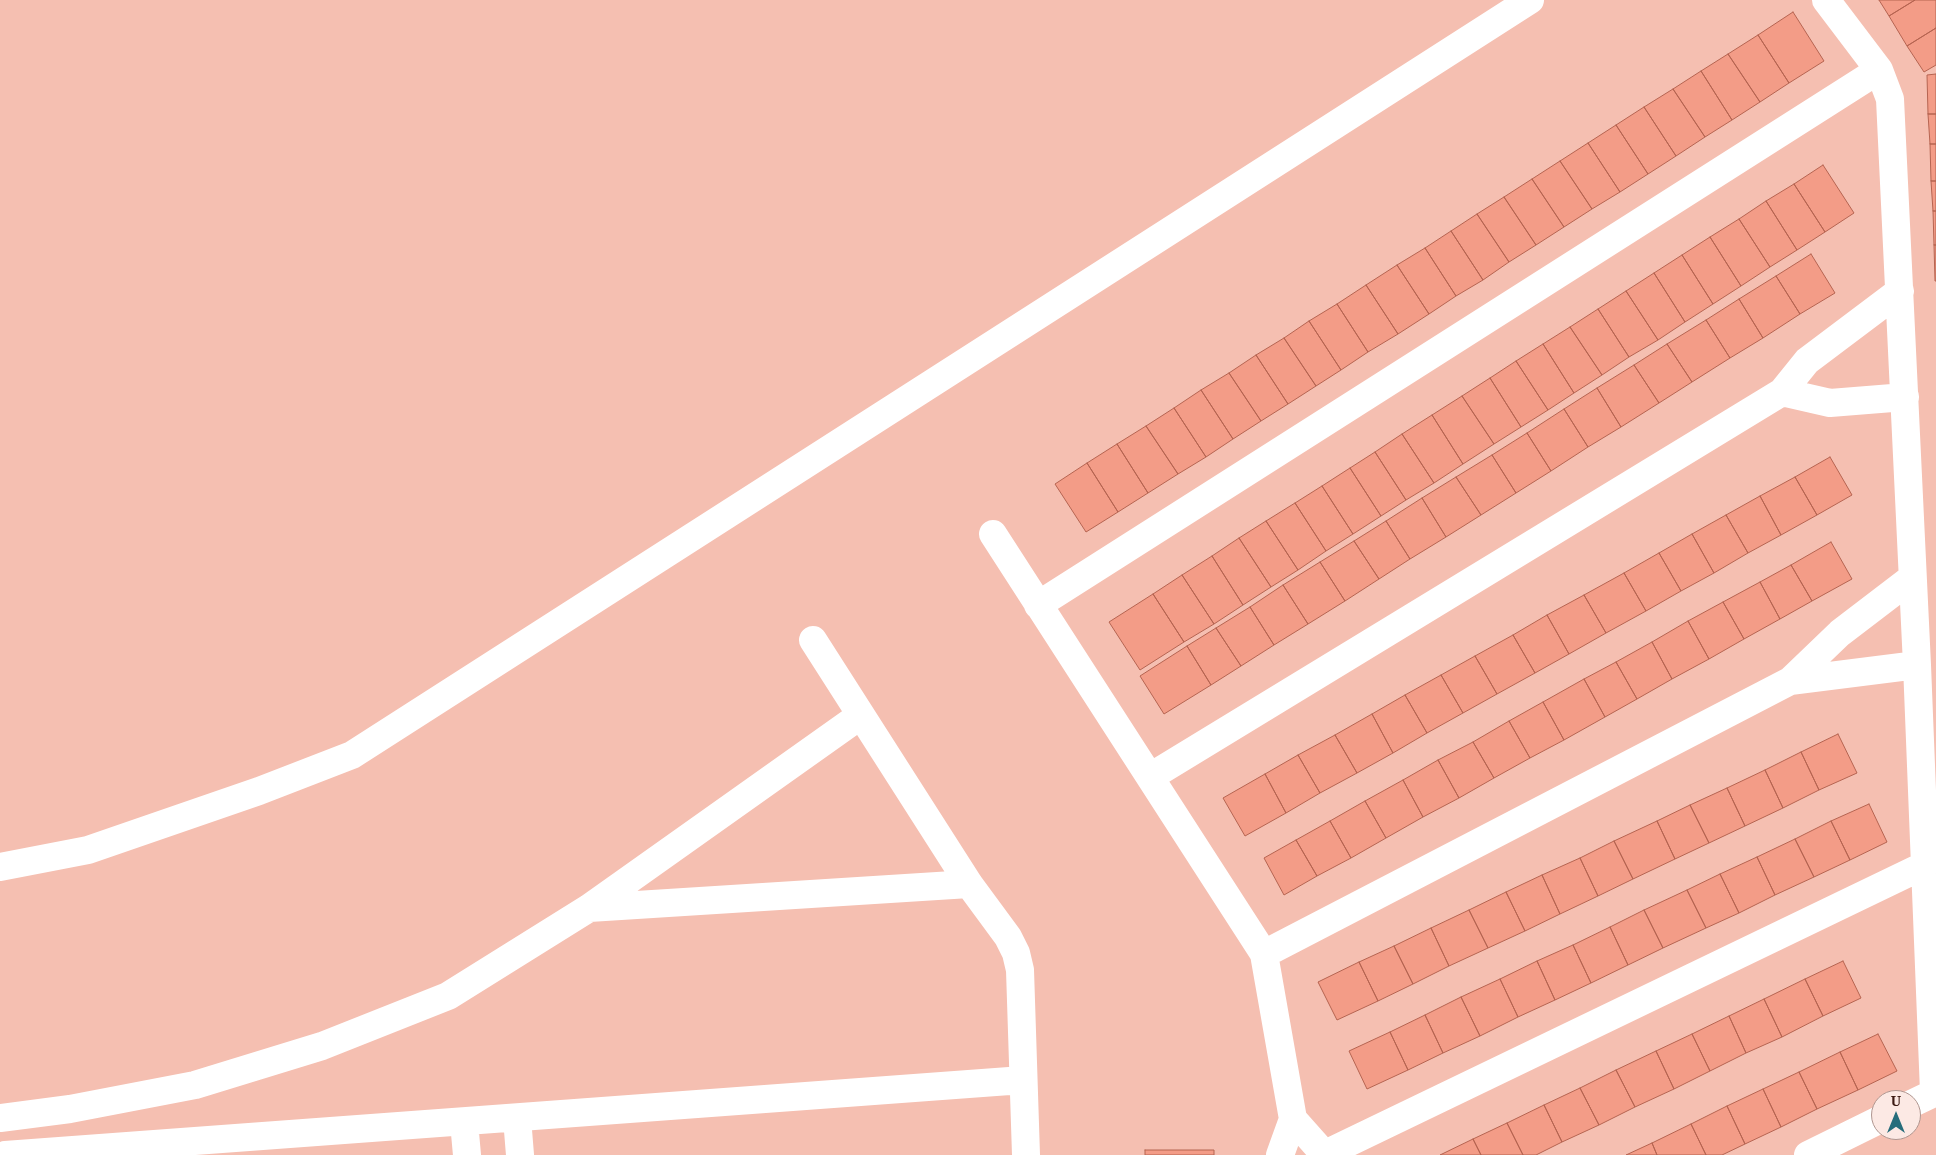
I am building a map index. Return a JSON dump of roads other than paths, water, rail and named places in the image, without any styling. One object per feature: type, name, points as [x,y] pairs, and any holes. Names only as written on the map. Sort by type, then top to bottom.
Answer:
[{"type":"street","points":[[0,867],[88,850],[259,791],[352,755],[1530,0]]},
{"type":"street","points":[[1826,0],[1879,70],[1890,99],[1912,578],[1918,665],[1925,865],[1927,1096]]},
{"type":"street","points":[[1038,605],[1879,70]]},
{"type":"street","points":[[1150,777],[1782,392],[1808,361],[1900,291]]},
{"type":"street","points":[[1782,392],[1830,403],[1905,397]]},
{"type":"street","points":[[993,534],[1264,954],[1293,1119],[1280,1155]]},
{"type":"street","points":[[1264,954],[1790,680],[1840,633],[1912,578]]},
{"type":"street","points":[[813,640],[969,884],[1008,937],[1016,953],[1020,970],[1026,1155]]},
{"type":"street","points":[[1790,680],[1918,665]]},
{"type":"street","points":[[0,1118],[70,1109],[195,1086],[322,1046],[448,996],[589,908],[861,715]]},
{"type":"street","points":[[1293,1119],[1324,1155],[1925,865]]},
{"type":"street","points":[[589,908],[969,884]]},
{"type":"street","points":[[5,1155],[1023,1080]]},
{"type":"street","points":[[517,1118],[520,1155]]},
{"type":"street","points":[[464,1122],[467,1155]]},
{"type":"street","points":[[1808,1155],[1871,1124]]}]
